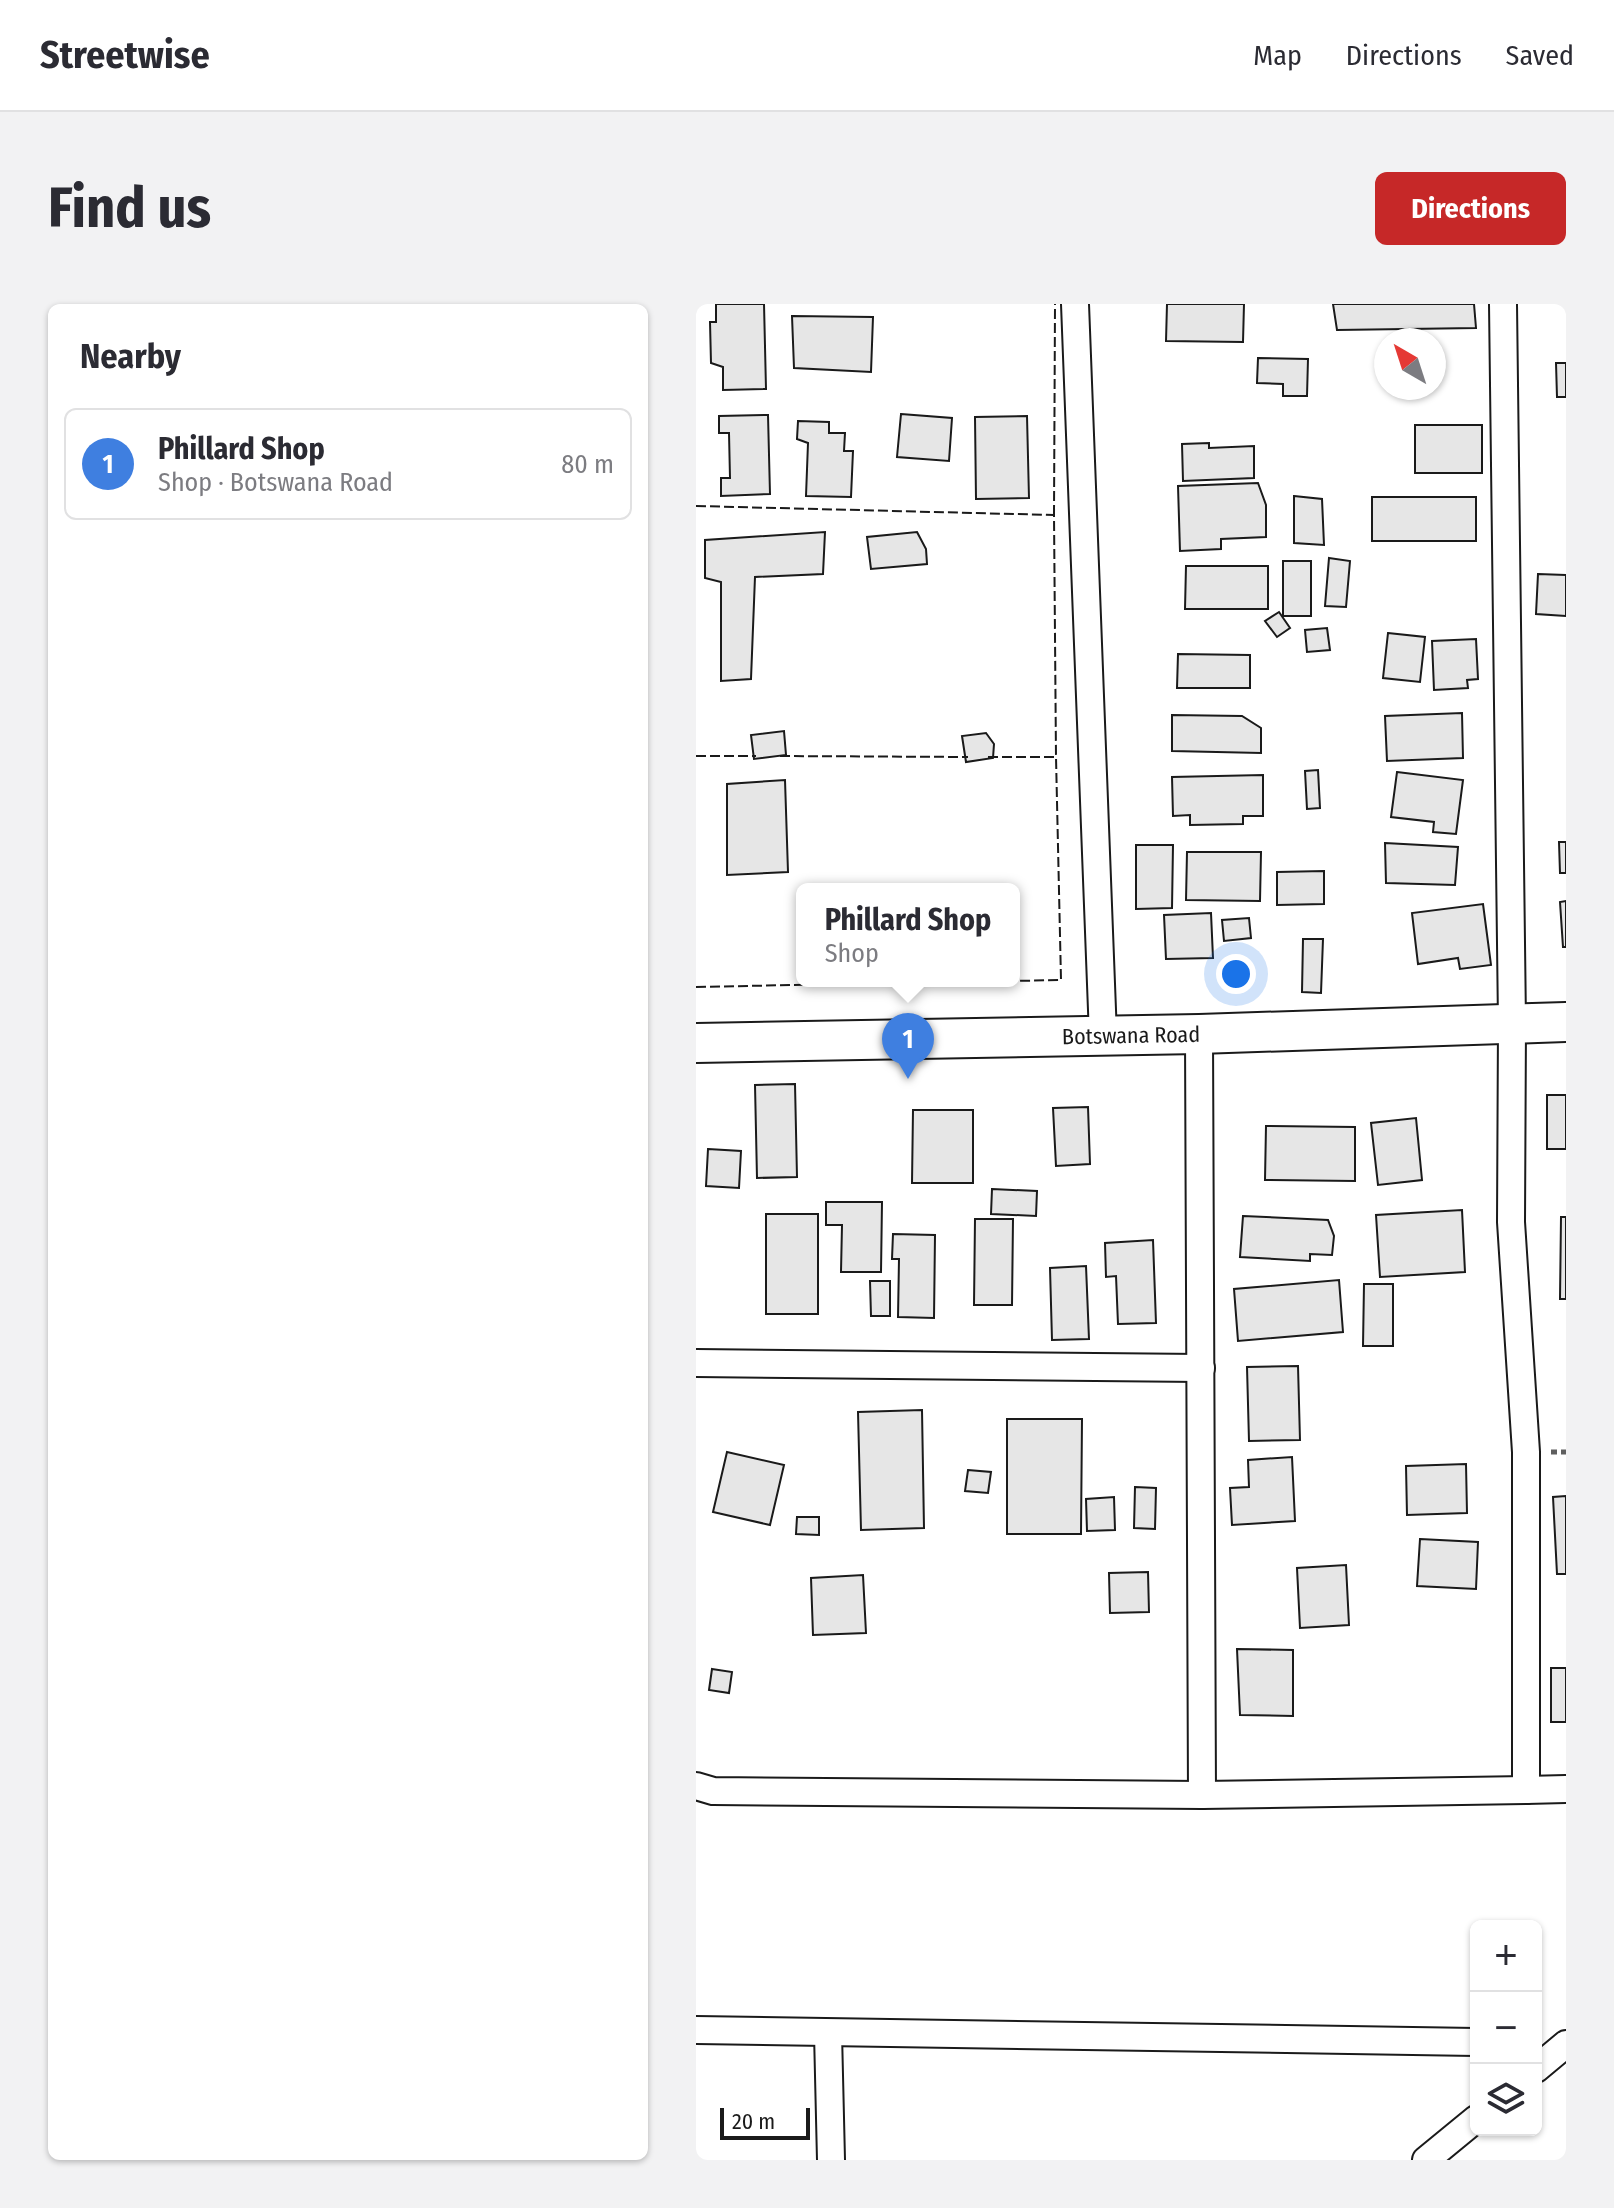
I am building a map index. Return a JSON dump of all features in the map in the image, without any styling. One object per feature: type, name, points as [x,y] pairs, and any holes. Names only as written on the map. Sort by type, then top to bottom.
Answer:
[{"type":"street","points":[[1075,304],[1103,1036]]},
{"type":"street","points":[[1503,304],[1512,1023],[1511,1222],[1526,1452],[1526,1790]]},
{"type":"street","name":"Botswana Road","points":[[696,1043],[1199,1034],[1566,1022]]},
{"type":"street","points":[[1199,1034],[1202,1795]]},
{"type":"street","points":[[696,1363],[1201,1368]]},
{"type":"street","points":[[696,1786],[713,1791],[1202,1795],[1566,1789]]},
{"type":"street","points":[[696,2030],[1470,2042]]},
{"type":"street","points":[[828,2033],[831,2160]]},
{"type":"street","points":[[1542,2043],[1566,2044]]},
{"type":"street","points":[[1542,2064],[1566,2044]]},
{"type":"street","points":[[1426,2160],[1470,2124]]},
{"type":"building","points":[[716,304],[764,304],[766,389],[723,390],[723,367],[711,363],[710,322],[716,322]]},
{"type":"building","points":[[1167,304],[1244,304],[1243,342],[1166,341]]},
{"type":"building","points":[[1333,304],[1474,304],[1476,328],[1337,330]]},
{"type":"building","points":[[792,316],[873,317],[871,372],[794,368]]},
{"type":"building","points":[[1258,358],[1308,359],[1307,396],[1283,396],[1283,384],[1257,383]]},
{"type":"building","points":[[1556,363],[1566,363],[1566,397],[1557,397]]},
{"type":"building","points":[[901,414],[952,418],[949,461],[897,457]]},
{"type":"building","points":[[768,415],[770,494],[721,496],[721,478],[730,478],[729,433],[719,433],[719,416]]},
{"type":"building","points":[[1027,416],[1029,498],[976,499],[975,417]]},
{"type":"building","points":[[798,421],[829,422],[829,433],[845,433],[844,451],[853,451],[851,497],[806,496],[808,443],[797,439]]},
{"type":"building","points":[[1415,425],[1482,425],[1482,473],[1415,473]]},
{"type":"building","points":[[1209,443],[1209,448],[1254,446],[1254,478],[1183,481],[1182,444]]},
{"type":"building","points":[[1258,483],[1266,505],[1266,537],[1221,539],[1221,549],[1180,551],[1178,486]]},
{"type":"building","points":[[1294,496],[1322,499],[1324,545],[1294,543]]},
{"type":"building","points":[[1372,497],[1476,497],[1476,541],[1372,541]]},
{"type":"building","points":[[825,532],[823,574],[755,577],[751,679],[721,681],[721,582],[705,578],[705,540]]},
{"type":"building","points":[[917,532],[926,549],[927,564],[871,569],[867,537]]},
{"type":"building","points":[[1329,558],[1350,561],[1346,607],[1325,606]]},
{"type":"building","points":[[1283,561],[1311,561],[1311,616],[1283,616]]},
{"type":"building","points":[[1186,566],[1268,566],[1268,609],[1185,609]]},
{"type":"building","points":[[1538,574],[1566,575],[1566,616],[1536,614]]},
{"type":"building","points":[[1279,612],[1290,628],[1277,637],[1265,621]]},
{"type":"building","points":[[1327,628],[1330,650],[1307,652],[1305,630]]},
{"type":"building","points":[[1388,633],[1425,637],[1420,682],[1383,678]]},
{"type":"building","points":[[1476,639],[1478,679],[1467,680],[1468,688],[1434,690],[1432,641]]},
{"type":"building","points":[[1178,654],[1250,655],[1250,688],[1177,688]]},
{"type":"building","points":[[1462,713],[1463,758],[1387,761],[1385,716]]},
{"type":"building","points":[[1172,715],[1242,716],[1261,728],[1261,753],[1172,751]]},
{"type":"building","points":[[784,731],[786,755],[754,759],[751,735]]},
{"type":"building","points":[[986,733],[994,744],[993,758],[966,762],[962,736]]},
{"type":"building","points":[[1318,770],[1320,808],[1307,809],[1305,771]]},
{"type":"building","points":[[1397,772],[1463,780],[1456,834],[1433,832],[1434,822],[1391,817]]},
{"type":"building","points":[[1263,775],[1263,816],[1243,816],[1243,824],[1190,825],[1190,815],[1173,816],[1172,777]]},
{"type":"building","points":[[785,780],[788,872],[727,875],[727,784]]},
{"type":"building","points":[[1559,842],[1566,842],[1566,873],[1560,873]]},
{"type":"building","points":[[1385,843],[1458,847],[1455,885],[1386,883]]},
{"type":"building","points":[[1136,845],[1173,845],[1172,908],[1136,909]]},
{"type":"building","points":[[1187,852],[1261,852],[1260,901],[1186,900]]},
{"type":"building","points":[[1324,871],[1324,904],[1277,905],[1277,872]]},
{"type":"building","points":[[1566,901],[1566,947],[1563,947],[1560,902]]},
{"type":"building","points":[[1483,904],[1491,965],[1460,969],[1458,958],[1418,964],[1412,913]]},
{"type":"building","points":[[1211,913],[1213,958],[1166,959],[1164,915]]},
{"type":"building","points":[[1249,918],[1251,938],[1224,941],[1222,920]]},
{"type":"building","points":[[1303,939],[1323,939],[1321,993],[1302,992]]},
{"type":"building","points":[[795,1084],[797,1177],[757,1178],[755,1085]]},
{"type":"building","points":[[1547,1095],[1566,1095],[1566,1149],[1547,1149]]},
{"type":"building","points":[[1088,1107],[1090,1164],[1056,1166],[1053,1108]]},
{"type":"building","points":[[913,1110],[973,1110],[973,1183],[912,1183]]},
{"type":"building","points":[[1416,1118],[1422,1180],[1378,1185],[1371,1123]]},
{"type":"building","points":[[1266,1126],[1355,1127],[1355,1181],[1265,1180]]},
{"type":"building","points":[[708,1149],[741,1151],[739,1188],[706,1186]]},
{"type":"building","points":[[992,1189],[1037,1191],[1036,1216],[991,1214]]},
{"type":"building","points":[[826,1202],[882,1202],[881,1272],[841,1272],[842,1225],[826,1225]]},
{"type":"building","points":[[1462,1210],[1465,1272],[1380,1277],[1376,1215]]},
{"type":"building","points":[[766,1214],[818,1214],[818,1314],[766,1314]]},
{"type":"building","points":[[1243,1216],[1328,1220],[1334,1236],[1332,1255],[1310,1254],[1310,1261],[1240,1257]]},
{"type":"building","points":[[1561,1217],[1566,1217],[1566,1299],[1560,1299]]},
{"type":"building","points":[[975,1219],[1013,1219],[1012,1305],[974,1305]]},
{"type":"building","points":[[893,1234],[935,1235],[934,1318],[898,1317],[899,1259],[892,1259]]},
{"type":"building","points":[[1153,1240],[1156,1323],[1118,1324],[1116,1276],[1106,1277],[1105,1243]]},
{"type":"building","points":[[1086,1266],[1089,1339],[1052,1340],[1050,1268]]},
{"type":"building","points":[[1339,1280],[1343,1332],[1238,1341],[1234,1289]]},
{"type":"building","points":[[870,1281],[890,1281],[890,1316],[871,1316]]},
{"type":"building","points":[[1364,1284],[1393,1284],[1393,1346],[1363,1346]]},
{"type":"building","points":[[1298,1366],[1300,1440],[1249,1441],[1247,1367]]},
{"type":"building","points":[[922,1410],[924,1528],[861,1530],[858,1412]]},
{"type":"building","points":[[1007,1419],[1082,1419],[1081,1534],[1007,1534]]},
{"type":"building","points":[[727,1452],[784,1465],[770,1525],[713,1512]]},
{"type":"building","points":[[1292,1457],[1295,1521],[1232,1525],[1230,1488],[1249,1487],[1248,1460]]},
{"type":"building","points":[[1466,1464],[1467,1513],[1407,1515],[1406,1466]]},
{"type":"building","points":[[968,1470],[991,1472],[988,1493],[965,1491]]},
{"type":"building","points":[[1135,1487],[1156,1488],[1155,1529],[1134,1528]]},
{"type":"building","points":[[1566,1496],[1566,1574],[1557,1574],[1553,1497]]},
{"type":"building","points":[[1114,1497],[1115,1530],[1087,1531],[1086,1499]]},
{"type":"building","points":[[797,1517],[819,1517],[819,1535],[796,1534]]},
{"type":"building","points":[[1420,1539],[1478,1542],[1476,1589],[1417,1586]]},
{"type":"building","points":[[1346,1565],[1349,1625],[1300,1628],[1297,1568]]},
{"type":"building","points":[[1148,1572],[1149,1612],[1110,1613],[1109,1573]]},
{"type":"building","points":[[863,1575],[866,1633],[813,1635],[811,1578]]},
{"type":"building","points":[[1237,1649],[1293,1650],[1293,1716],[1240,1715]]},
{"type":"building","points":[[1551,1668],[1566,1668],[1566,1722],[1551,1722]]},
{"type":"building","points":[[712,1669],[732,1672],[729,1693],[709,1690]]},
{"type":"fence","points":[[1054,515],[1055,304]]},
{"type":"fence","points":[[696,506],[1054,515],[1056,757]]},
{"type":"fence","points":[[696,756],[756,756]]},
{"type":"fence","points":[[780,756],[968,757]]},
{"type":"fence","points":[[988,757],[1056,757],[1061,980],[1020,981]]},
{"type":"fence","points":[[696,987],[796,985]]},
{"type":"place","name":"Phillard Shop","points":[[908,1079]]}]
